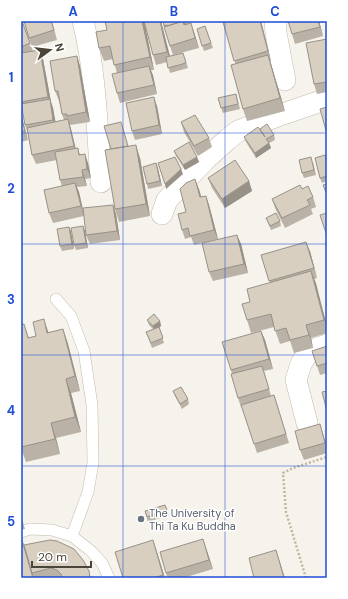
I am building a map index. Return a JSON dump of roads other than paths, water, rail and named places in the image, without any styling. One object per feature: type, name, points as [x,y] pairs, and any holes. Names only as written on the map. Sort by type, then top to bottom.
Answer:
[{"type":"street","points":[[83,21],[94,87],[101,182]]},
{"type":"street","points":[[275,21],[285,80]]},
{"type":"street","points":[[162,214],[167,200],[208,158],[238,131],[327,99]]},
{"type":"street","points":[[307,423],[296,380],[301,364],[308,354],[327,345]]},
{"type":"lane","points":[[56,299],[71,316],[82,344],[92,405],[93,463],[88,492],[72,536]]},
{"type":"lane","points":[[21,532],[30,529],[52,530],[72,536],[91,551],[102,563],[109,578]]},
{"type":"place","name":"The University of Thi Ta Ku Buddha","points":[[141,519]]}]
